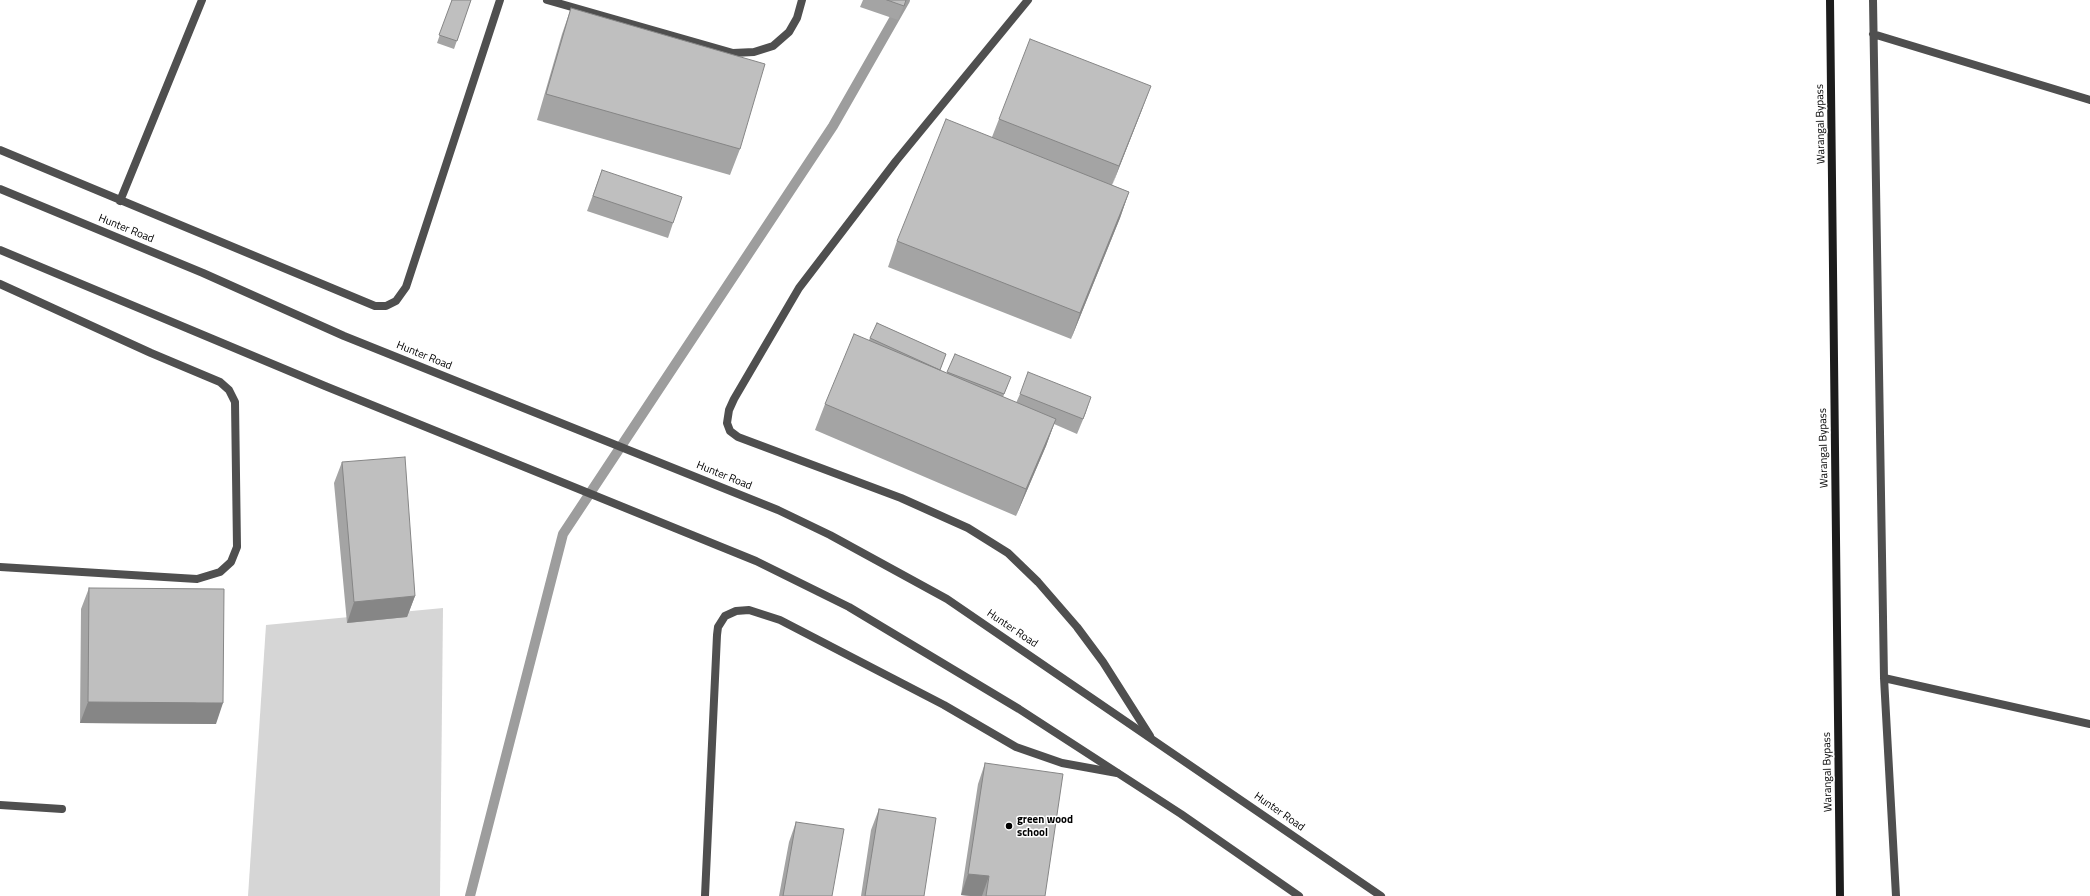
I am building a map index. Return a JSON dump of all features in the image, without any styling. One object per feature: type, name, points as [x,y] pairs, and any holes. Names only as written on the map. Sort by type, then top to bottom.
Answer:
[{"type":"main road","name":"Warangal Bypass","points":[[1830,0],[1840,896]]},
{"type":"street","points":[[120,201],[202,0]]},
{"type":"street","points":[[0,150],[375,306],[386,306],[396,301],[406,287],[500,0]]},
{"type":"street","points":[[546,0],[733,53],[754,52],[773,46],[789,32],[797,18],[802,0]]},
{"type":"street","points":[[1028,0],[896,161],[799,288],[734,399],[729,410],[727,423],[730,431],[738,437],[900,498],[968,528],[1008,553],[1038,582],[1077,626],[1103,662],[1150,736]]},
{"type":"street","points":[[1873,0],[1884,678],[1896,896]]},
{"type":"street","points":[[1873,34],[2090,100]]},
{"type":"street","name":"Hunter Road","points":[[0,189],[204,273],[344,336],[778,510],[830,534],[947,599],[1150,736],[1381,896]]},
{"type":"street","points":[[0,250],[325,386],[756,561],[849,607],[1019,709],[1181,814],[1299,896]]},
{"type":"street","points":[[0,284],[151,353],[220,382],[229,390],[235,402],[237,547],[231,562],[220,572],[197,578],[0,567]]},
{"type":"street","points":[[705,896],[717,635],[718,627],[725,616],[736,611],[749,610],[780,620],[944,705],[1016,747],[1062,763],[1117,773]]},
{"type":"street","points":[[1884,678],[2090,724]]},
{"type":"street","points":[[0,806],[62,809]]},
{"type":"shaded area","points":[[443,608],[440,896],[248,896],[266,625]]},
{"type":"building","points":[[452,0],[471,0],[457,41],[439,35]]},
{"type":"building","points":[[887,0],[906,0],[904,6]]},
{"type":"building","points":[[571,8],[765,64],[740,149],[546,94]]},
{"type":"building","points":[[1030,39],[1151,86],[1119,166],[999,119]]},
{"type":"building","points":[[946,119],[1129,192],[1080,313],[897,241]]},
{"type":"building","points":[[602,170],[682,197],[673,223],[593,196]]},
{"type":"building","points":[[877,323],[946,354],[940,370],[870,338]]},
{"type":"building","points":[[854,334],[1056,419],[1026,489],[825,404]]},
{"type":"building","points":[[955,354],[1011,377],[1004,394],[947,372]]},
{"type":"building","points":[[1028,372],[1091,397],[1083,419],[1020,394]]},
{"type":"building","points":[[405,457],[415,596],[354,602],[342,462]]},
{"type":"building","points":[[89,588],[224,589],[223,703],[88,702]]},
{"type":"building","points":[[985,763],[1063,774],[1045,896],[986,896],[989,876],[968,874]]},
{"type":"building","points":[[879,809],[936,818],[924,896],[865,896]]},
{"type":"building","points":[[796,822],[844,829],[832,896],[783,896]]},
{"type":"waterway","points":[[470,896],[563,534],[833,126],[905,0]]},
{"type":"place","name":"green wood school","points":[[1009,826]]}]
